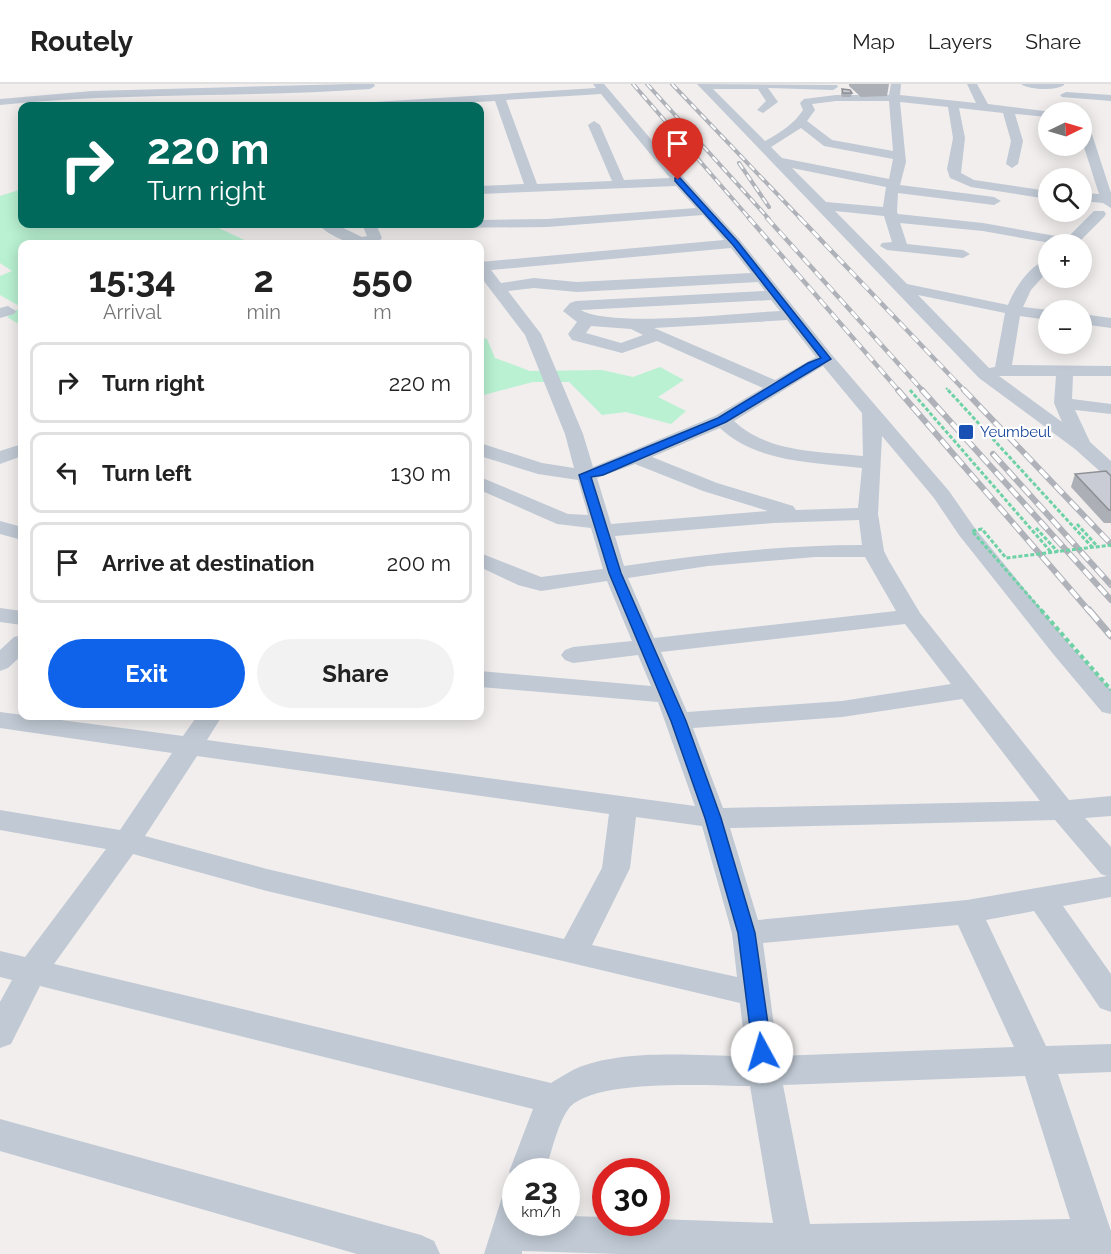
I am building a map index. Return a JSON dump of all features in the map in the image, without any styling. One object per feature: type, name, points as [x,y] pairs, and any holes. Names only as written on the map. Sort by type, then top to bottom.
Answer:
[{"type":"street","points":[[527,84],[535,94]]},
{"type":"street","points":[[760,84],[772,102],[763,110]]},
{"type":"street","points":[[703,85],[760,84],[895,93],[953,106],[1038,113]]},
{"type":"street","points":[[972,84],[985,109]]},
{"type":"street","points":[[1026,84],[1111,98]]},
{"type":"street","points":[[0,102],[84,89],[295,92],[369,85],[380,102]]},
{"type":"street","points":[[703,85],[985,374],[1082,445],[1111,471]]},
{"type":"street","points":[[461,86],[464,99]]},
{"type":"street","points":[[429,102],[601,88],[735,243],[826,359],[942,495],[966,531],[1003,577],[1111,706]]},
{"type":"street","points":[[75,102],[84,89]]},
{"type":"street","points":[[121,102],[130,89]]},
{"type":"street","points":[[763,146],[778,140],[800,121],[809,110],[807,102],[834,89]]},
{"type":"street","points":[[895,93],[900,156],[893,186],[891,215],[901,247]]},
{"type":"street","points":[[499,96],[506,110],[532,187]]},
{"type":"street","points":[[953,106],[958,138],[953,169],[955,174],[971,183],[1038,204]]},
{"type":"street","points":[[489,112],[506,110]]},
{"type":"street","points":[[1008,111],[1017,141],[1012,164]]},
{"type":"street","points":[[800,121],[828,143],[900,156]]},
{"type":"street","points":[[594,125],[620,185]]},
{"type":"street","points":[[1092,150],[1108,194],[1092,196]]},
{"type":"street","points":[[777,161],[893,186],[1010,197],[1038,196]]},
{"type":"street","points":[[484,190],[680,182]]},
{"type":"street","points":[[823,206],[983,227],[1038,238]]},
{"type":"street","points":[[484,224],[548,223],[707,211]]},
{"type":"street","points":[[1082,234],[1105,214]]},
{"type":"street","points":[[332,228],[355,240]]},
{"type":"street","points":[[371,228],[375,238],[371,240]]},
{"type":"street","points":[[452,228],[459,239]]},
{"type":"street","points":[[484,266],[735,243]]},
{"type":"street","points":[[860,244],[963,254]]},
{"type":"street","points":[[484,271],[533,334],[574,434],[615,573],[678,721],[713,818],[747,933],[764,1071],[795,1248]]},
{"type":"street","points":[[1003,370],[1011,310],[1030,279],[1038,272]]},
{"type":"street","points":[[484,293],[502,295],[534,283],[577,287],[762,277]]},
{"type":"street","points":[[901,287],[1038,314]]},
{"type":"street","points":[[774,295],[576,306],[572,309],[573,313],[587,321],[632,324],[791,315]]},
{"type":"street","points":[[1092,320],[1111,323]]},
{"type":"street","points":[[587,321],[576,334],[578,336],[618,347],[632,346],[658,335]]},
{"type":"street","points":[[632,324],[776,387]]},
{"type":"street","points":[[484,450],[551,471],[585,475],[599,472],[722,420],[812,365],[826,359]]},
{"type":"street","points":[[985,374],[1003,370],[1111,371]]},
{"type":"street","points":[[1065,371],[1063,403],[1082,445]]},
{"type":"street","points":[[1063,403],[1111,409]]},
{"type":"street","points":[[871,411],[873,447],[868,514],[873,550],[910,616],[1062,810],[1111,866]]},
{"type":"street","points":[[722,420],[743,438],[757,444],[793,453],[871,463]]},
{"type":"street","points":[[0,459],[18,452]]},
{"type":"street","points":[[636,457],[710,487],[802,515]]},
{"type":"street","points":[[0,459],[18,466]]},
{"type":"street","points":[[484,485],[564,520],[600,526],[802,515],[868,514]]},
{"type":"street","points":[[0,527],[18,533]]},
{"type":"street","points":[[484,561],[526,580],[541,584],[556,584],[615,573],[751,556],[814,551],[873,550]]},
{"type":"street","points":[[0,615],[18,617]]},
{"type":"street","points":[[573,655],[910,616]]},
{"type":"street","points":[[0,663],[18,646]]},
{"type":"street","points":[[484,679],[667,695]]},
{"type":"street","points":[[678,721],[842,709],[968,690]]},
{"type":"street","points":[[0,720],[713,818],[1062,810],[1111,806]]},
{"type":"street","points":[[0,1034],[32,971],[127,842],[207,720]]},
{"type":"street","points":[[572,953],[596,911],[616,868],[624,806]]},
{"type":"street","points":[[0,820],[127,842],[267,880],[572,953],[756,994]]},
{"type":"street","points":[[747,933],[967,912],[1111,886]]},
{"type":"street","points":[[1041,898],[1111,999]]},
{"type":"street","points":[[580,1235],[795,1248],[1099,1245],[1037,1061],[967,912]]},
{"type":"street","points":[[0,964],[554,1099]]},
{"type":"street","points":[[532,1158],[554,1099],[585,1080],[609,1074],[641,1071],[764,1071],[1111,1058]]},
{"type":"street","points":[[0,1135],[421,1254]]},
{"type":"path","points":[[946,388],[1092,547]]},
{"type":"path","points":[[910,390],[1051,552]]},
{"type":"path","points":[[1077,524],[1098,547]]},
{"type":"path","points":[[1036,528],[1058,552]]},
{"type":"path","points":[[1111,545],[1006,558],[982,529],[972,531],[1111,690]]},
{"type":"green space","points":[[18,190],[18,228],[219,228],[244,240],[18,240],[18,305],[0,295],[0,276],[12,271],[0,263],[0,196]]},
{"type":"green space","points":[[18,309],[18,324],[7,317]]},
{"type":"green space","points":[[484,338],[487,339],[495,358],[530,371],[602,370],[633,377],[660,367],[684,380],[658,397],[686,411],[671,424],[626,412],[602,415],[569,382],[533,382],[484,395]]},
{"type":"building","points":[[842,89],[850,90],[852,93],[843,93]]},
{"type":"building","points":[[1106,471],[1111,476],[1111,510],[1075,474]]},
{"type":"railway","points":[[633,84],[750,219]]},
{"type":"railway","points":[[647,84],[769,219]]},
{"type":"railway","points":[[672,84],[801,219]]},
{"type":"railway","points":[[739,163],[769,207]]},
{"type":"railway","points":[[749,218],[899,391]]},
{"type":"railway","points":[[767,218],[923,391]]},
{"type":"railway","points":[[800,218],[965,391]]},
{"type":"railway","points":[[898,390],[1090,612]]},
{"type":"railway","points":[[922,390],[1111,600]]},
{"type":"railway","points":[[964,390],[1111,544]]},
{"type":"railway","points":[[993,454],[1111,585]]},
{"type":"railway","points":[[1089,610],[1111,636]]},
{"type":"place","name":"Yeumbeul","points":[[966,432]]},
{"type":"route","points":[[678,180],[735,243],[826,359],[812,365],[722,420],[599,472],[585,475],[615,573],[678,721],[713,818],[747,933],[762,1052]]}]
